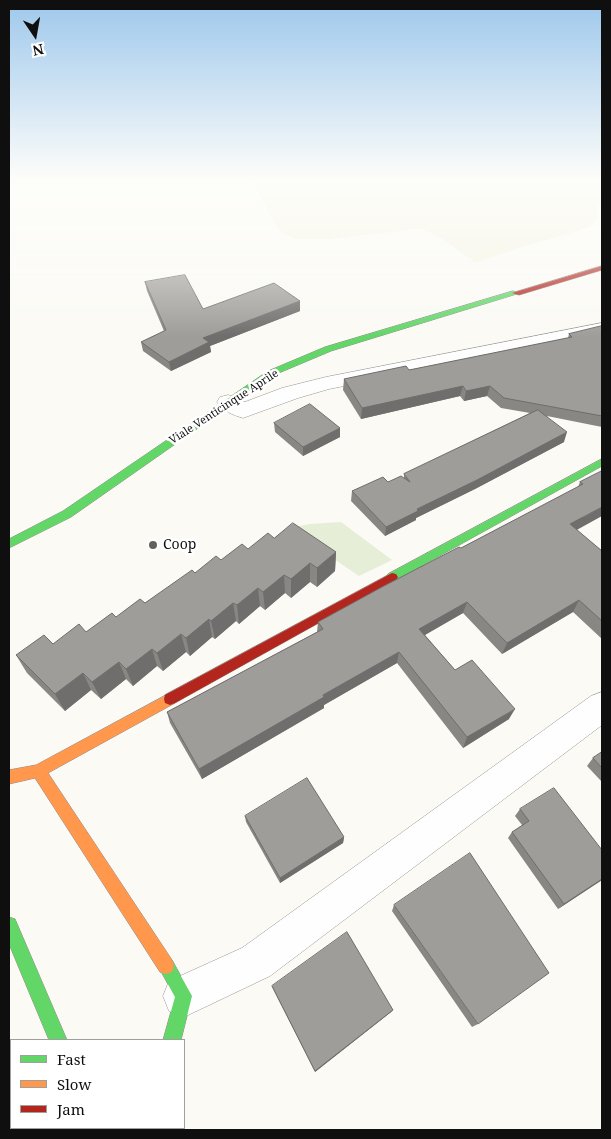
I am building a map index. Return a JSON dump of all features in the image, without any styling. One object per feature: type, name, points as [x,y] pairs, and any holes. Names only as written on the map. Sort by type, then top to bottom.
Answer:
[{"type":"street","name":"Viale Venticinque Aprile","points":[[9,544],[67,514],[272,373],[328,349],[602,268]]},
{"type":"street","points":[[228,402],[243,411],[290,393],[326,383],[602,329]]},
{"type":"street","points":[[9,778],[38,771],[602,462]]},
{"type":"street","points":[[184,996],[256,962],[602,706]]},
{"type":"street","points":[[38,771],[184,996],[172,1039]]},
{"type":"street","points":[[9,925],[58,1039]]},
{"type":"shaded area","points":[[281,231],[399,231],[331,239],[294,239]]},
{"type":"shaded area","points":[[427,231],[576,231],[518,248],[476,263],[444,240]]},
{"type":"green space","points":[[341,522],[392,560],[359,576],[288,528]]},
{"type":"building","points":[[185,275],[203,309],[274,283],[300,301],[203,338],[209,342],[169,362],[141,342],[166,330],[145,282]]},
{"type":"building","points":[[602,326],[602,416],[504,398],[490,386],[466,391],[463,386],[362,408],[344,379],[406,366],[409,370],[572,337],[569,334]]},
{"type":"building","points":[[310,404],[340,428],[303,447],[274,423]]},
{"type":"building","points":[[538,410],[567,432],[477,480],[417,509],[418,511],[386,527],[352,491],[383,477],[388,482],[401,476],[410,482],[404,474]]},
{"type":"building","points":[[602,471],[602,507],[570,524],[602,551],[602,621],[579,600],[507,643],[467,602],[419,629],[455,670],[472,660],[515,709],[467,737],[399,652],[199,769],[167,712],[323,629],[318,622],[583,484],[580,482]]},
{"type":"building","points":[[293,523],[336,552],[317,568],[310,563],[291,579],[284,575],[263,592],[258,588],[237,605],[233,603],[211,621],[209,619],[186,638],[181,634],[157,653],[152,649],[126,669],[119,662],[92,682],[83,673],[55,694],[16,655],[44,635],[53,644],[79,624],[86,632],[112,613],[116,617],[140,599],[145,603],[192,570],[195,573],[216,556],[221,560],[242,544],[248,549],[268,533],[274,538]]},
{"type":"building","points":[[602,752],[602,768],[593,758]]},
{"type":"building","points":[[307,778],[344,837],[280,878],[245,816]]},
{"type":"building","points":[[554,788],[602,850],[602,879],[564,904],[512,832],[529,821],[520,809]]},
{"type":"building","points":[[470,853],[549,973],[478,1024],[394,905]]},
{"type":"building","points":[[347,932],[393,1010],[315,1071],[272,986]]},
{"type":"traffic: fast","points":[[9,544],[67,514],[271,373],[328,349],[516,293]]},
{"type":"traffic: fast","points":[[392,577],[602,462]]},
{"type":"traffic: fast","points":[[9,925],[58,1039]]},
{"type":"traffic: fast","points":[[166,966],[184,996],[172,1039]]},
{"type":"traffic: slow","points":[[38,771],[170,699]]},
{"type":"traffic: slow","points":[[9,777],[38,771],[166,966]]},
{"type":"traffic: jam","points":[[516,293],[602,268]]},
{"type":"traffic: jam","points":[[170,699],[392,577]]},
{"type":"place","name":"Coop","points":[[153,545]]}]
